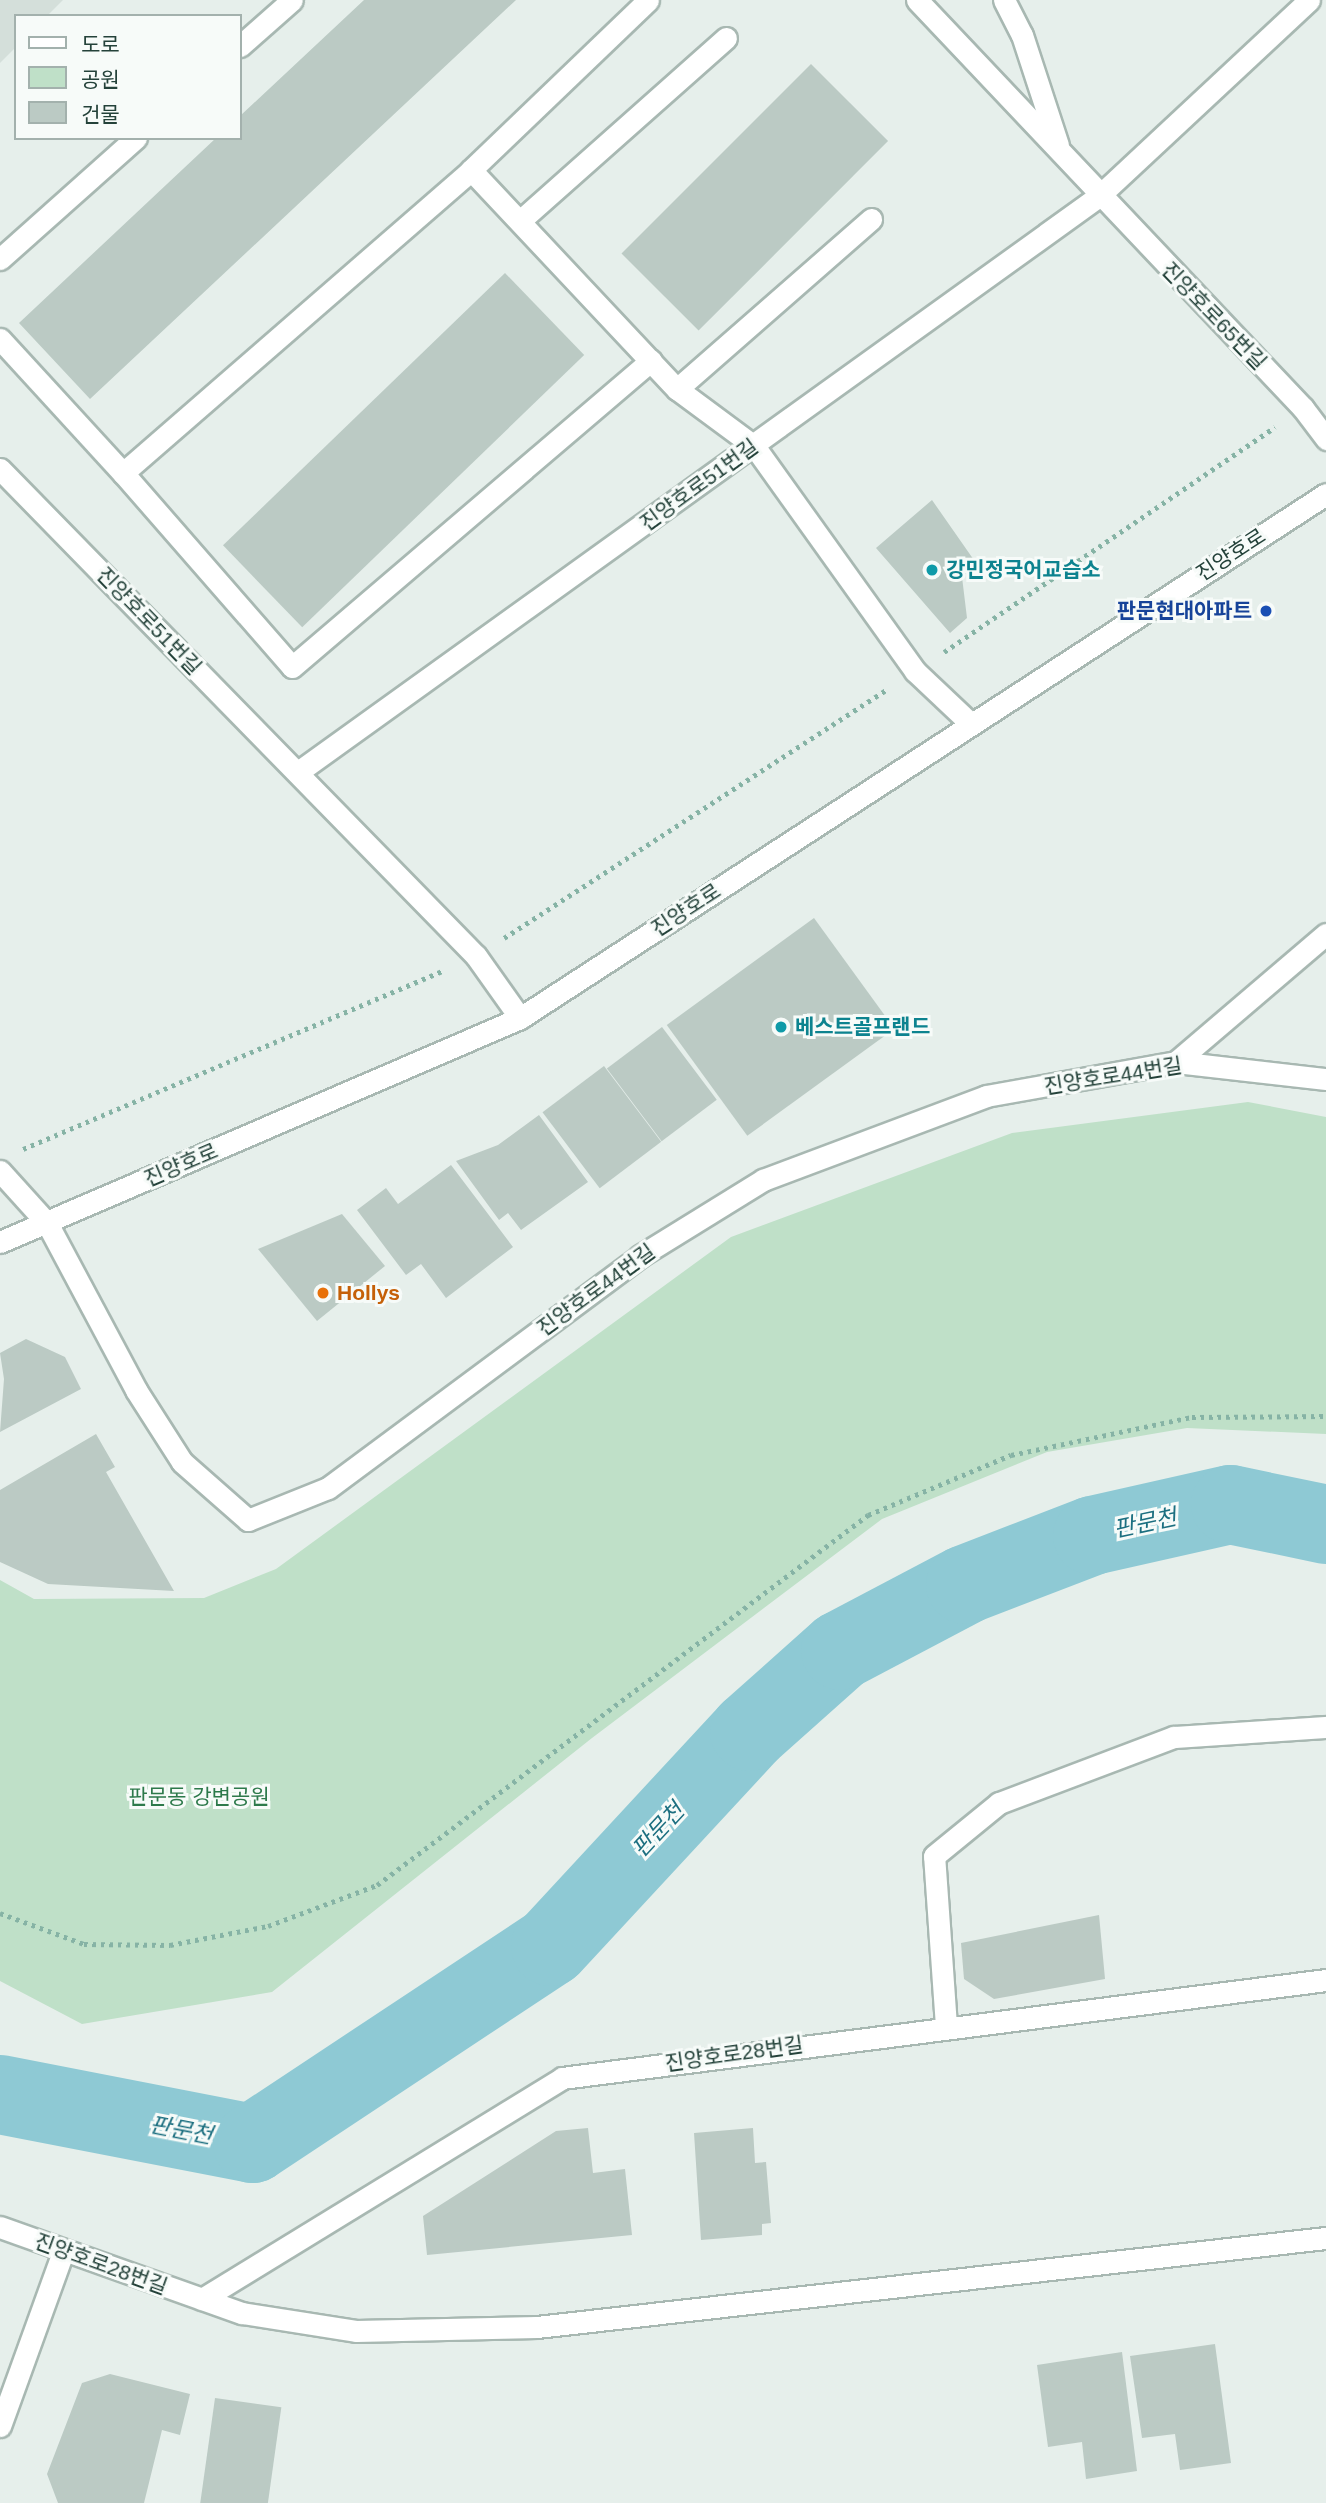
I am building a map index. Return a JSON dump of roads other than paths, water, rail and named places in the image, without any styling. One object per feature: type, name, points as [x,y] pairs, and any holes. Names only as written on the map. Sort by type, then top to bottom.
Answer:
[{"type":"street","points":[[242,44],[292,0]]},
{"type":"street","points":[[123,473],[471,170],[648,0]]},
{"type":"street","name":"진양호로65번길","points":[[917,0],[1099,196],[1303,408],[1326,439]]},
{"type":"street","name":"진양호로65번길","points":[[1004,0],[1022,35],[1060,153]]},
{"type":"street","points":[[1099,196],[1309,0]]},
{"type":"street","points":[[521,220],[726,38]]},
{"type":"street","points":[[0,259],[134,140]]},
{"type":"street","points":[[471,170],[677,388],[754,446],[915,671],[971,724]]},
{"type":"street","name":"진양호로51번길","points":[[298,772],[1099,196]]},
{"type":"street","points":[[677,388],[871,219]]},
{"type":"street","points":[[0,339],[123,473],[292,667],[651,360]]},
{"type":"street","name":"진양호로51번길","points":[[0,469],[476,956],[520,1018]]},
{"type":"street","name":"진양호로","points":[[0,1242],[520,1018],[1326,494]]},
{"type":"street","points":[[1176,1062],[1326,934]]},
{"type":"street","name":"진양호로44번길","points":[[47,1223],[135,1390],[182,1462],[248,1520],[328,1488],[640,1256],[763,1180],[986,1097],[1176,1062],[1326,1079]]},
{"type":"street","points":[[0,1171],[47,1223]]},
{"type":"street","points":[[946,2026],[934,1856],[999,1803],[1174,1737],[1326,1727]]},
{"type":"street","name":"진양호로28번길","points":[[202,2299],[562,2078],[946,2026],[1326,1980]]},
{"type":"street","name":"진양호로28번길","points":[[0,2227],[63,2252],[242,2313],[356,2332],[537,2327],[1326,2238]]},
{"type":"street","points":[[0,2426],[63,2252]]},
{"type":"waterway","name":"판문천","points":[[0,2094],[252,2143],[550,1946],[749,1731],[840,1650],[965,1584],[1092,1535],[1230,1504],[1326,1524]]},
{"type":"place","name":"강민정국어교습소","points":[[932,570]]},
{"type":"place","name":"판문현대아파트","points":[[1266,611]]},
{"type":"place","name":"베스트골프랜드","points":[[781,1027]]},
{"type":"place","name":"Hollys","points":[[323,1293]]},
{"type":"park label","name":"판문동 강변공원","points":[[199,1797]]}]
